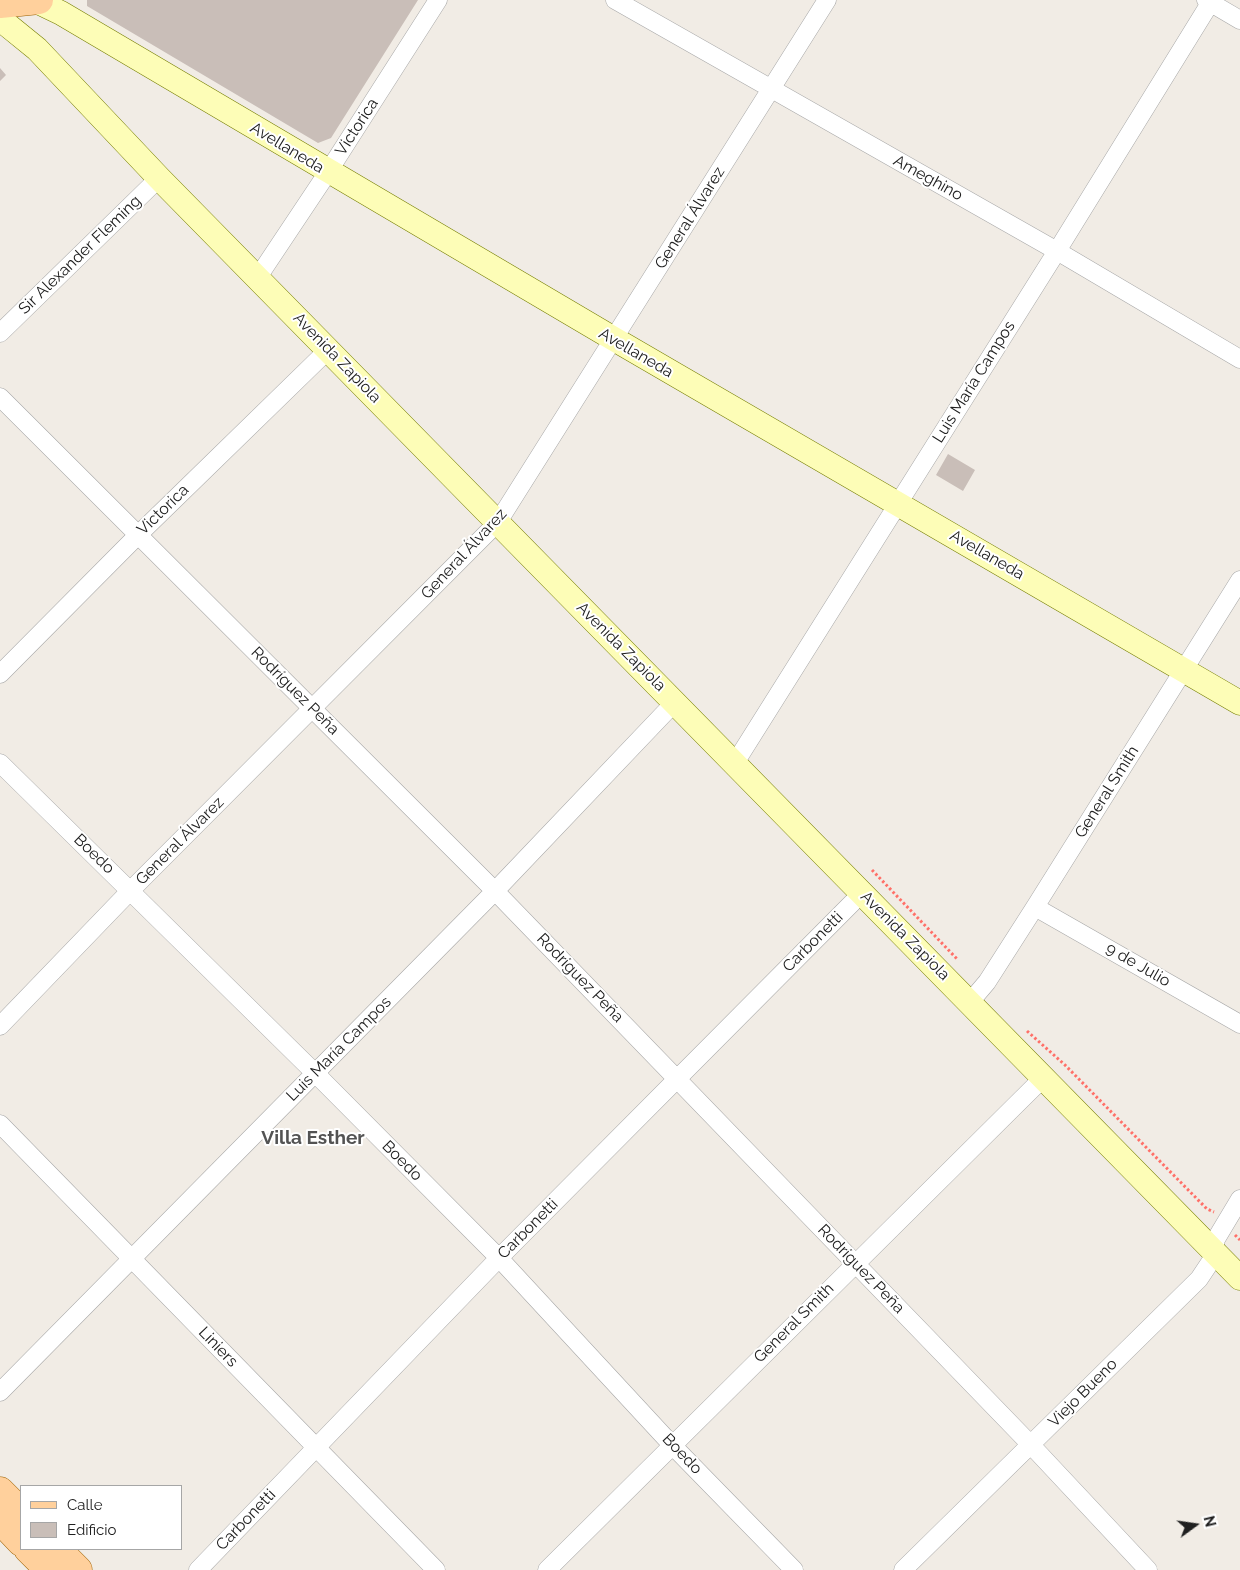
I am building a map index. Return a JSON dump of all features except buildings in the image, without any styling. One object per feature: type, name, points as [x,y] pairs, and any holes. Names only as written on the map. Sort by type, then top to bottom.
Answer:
[{"type":"main road","name":"Avellaneda","points":[[36,0],[614,340],[1240,703]]},
{"type":"main road","points":[[0,4],[36,0]]},
{"type":"main road","name":"Avenida Zapiola","points":[[0,19],[37,49],[160,178],[1240,1278]]},
{"type":"main road","points":[[0,1491],[20,1511]]},
{"type":"main road","points":[[0,1520],[20,1541]]},
{"type":"main road","points":[[29,1550],[49,1570]]},
{"type":"main road","points":[[58,1550],[78,1570]]},
{"type":"street","name":"Victorica","points":[[258,277],[438,0]]},
{"type":"street","name":"Ameghino","points":[[615,0],[1057,251],[1240,360]]},
{"type":"street","name":"General Álvarez","points":[[0,1026],[131,890],[498,522],[827,0]]},
{"type":"street","points":[[1209,1],[1240,20]]},
{"type":"street","name":"Luis María Campos","points":[[735,763],[1057,251],[1209,1]]},
{"type":"street","name":"Sir Alexander Fleming","points":[[0,333],[160,178]]},
{"type":"street","name":"Victorica","points":[[0,674],[138,535],[329,349]]},
{"type":"street","name":"Rodríguez Peña","points":[[0,397],[495,891],[1031,1445],[1148,1570]]},
{"type":"street","name":"General Smith","points":[[970,1002],[987,982],[1036,906],[1240,580]]},
{"type":"street","name":"Luis María Campos","points":[[0,1392],[495,891],[675,702]]},
{"type":"street","name":"Boedo","points":[[0,763],[131,890],[499,1258],[672,1445],[794,1570]]},
{"type":"street","name":"Carbonetti","points":[[198,1570],[499,1258],[862,893]]},
{"type":"street","name":"9 de Julio","points":[[1036,906],[1240,1024]]},
{"type":"street","name":"General Smith","points":[[547,1570],[1043,1078]]},
{"type":"street","name":"Liniers","points":[[0,1124],[436,1570]]},
{"type":"street","name":"Viejo Bueno","points":[[903,1570],[1199,1278],[1211,1261],[1216,1239],[1240,1199]]},
{"type":"path","points":[[872,870],[969,973],[977,973],[987,982]]},
{"type":"path","points":[[1025,1029],[1066,1065],[1207,1209],[1216,1213],[1240,1240]]},
{"type":"district","name":"Villa Esther","points":[[313,1138]]}]
